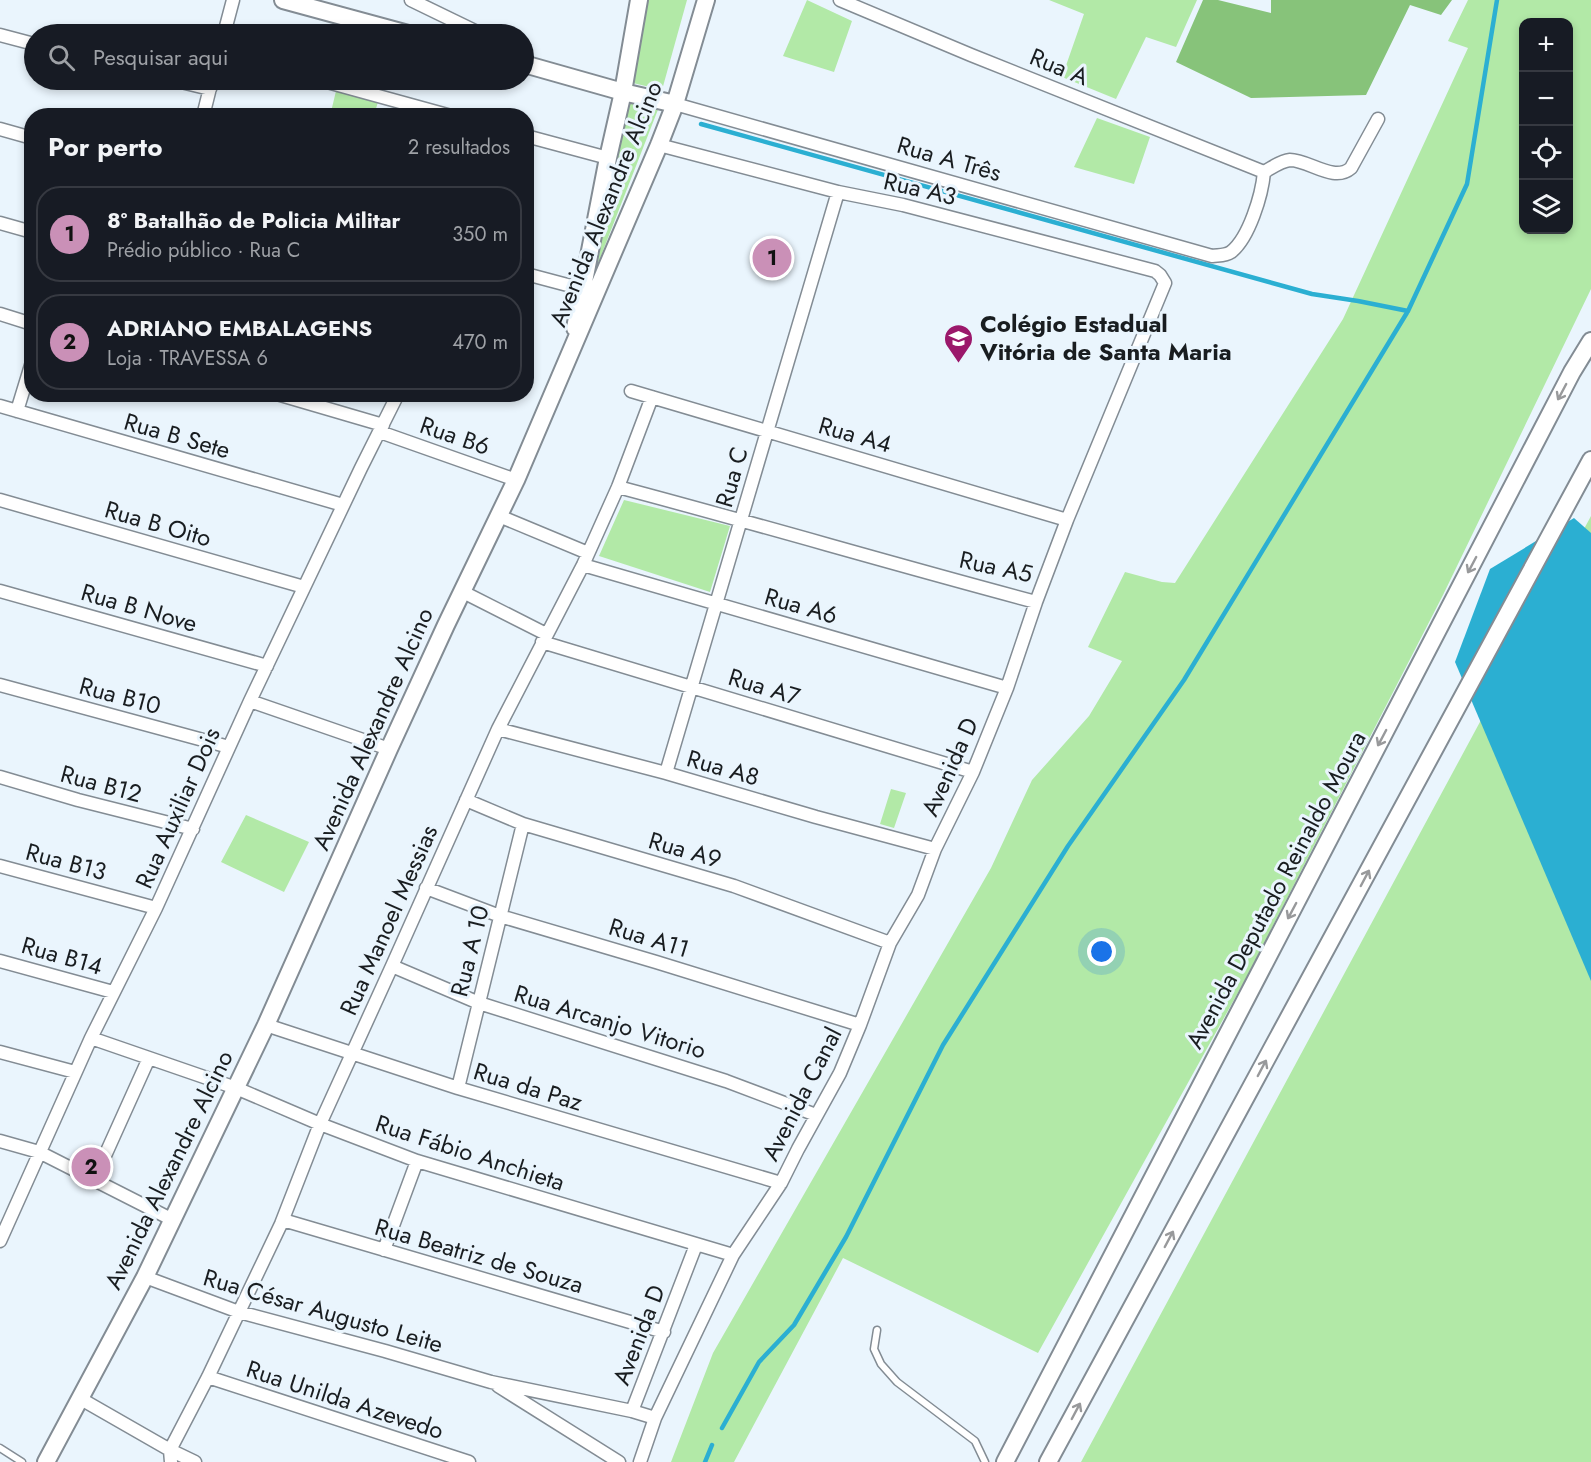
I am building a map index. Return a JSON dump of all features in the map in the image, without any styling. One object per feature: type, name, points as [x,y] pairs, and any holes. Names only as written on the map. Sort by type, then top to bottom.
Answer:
[{"type":"street","points":[[227,24],[233,0]]},
{"type":"street","points":[[411,0],[460,24]]},
{"type":"street","points":[[534,276],[589,291],[608,158],[623,92],[639,0]]},
{"type":"street","name":"Avenida Alexandre Alcino","points":[[46,1462],[173,1220],[266,1025],[446,625],[516,480],[570,355],[589,291],[659,145],[675,104],[706,0]]},
{"type":"street","name":"Rua A","points":[[840,0],[1264,172]]},
{"type":"street","points":[[293,1],[373,24]]},
{"type":"street","points":[[0,35],[24,41]]},
{"type":"street","points":[[534,60],[563,74]]},
{"type":"street","points":[[534,67],[675,104]]},
{"type":"street","points":[[205,108],[210,90]]},
{"type":"street","points":[[356,90],[422,108]]},
{"type":"street","name":"Rua A Três","points":[[675,104],[1212,256],[1231,252],[1241,240],[1257,207],[1264,172]]},
{"type":"street","points":[[1264,172],[1282,162],[1292,160],[1332,173],[1348,171],[1377,119]]},
{"type":"street","points":[[0,129],[24,136]]},
{"type":"street","points":[[534,138],[608,158]]},
{"type":"street","name":"Rua A3","points":[[659,145],[838,192],[903,205],[1155,272],[1165,283]]},
{"type":"street","name":"Rua C","points":[[666,773],[838,192]]},
{"type":"street","points":[[0,223],[24,230]]},
{"type":"street","name":"Rua A5","points":[[618,487],[1036,602],[1067,520],[1165,283]]},
{"type":"street","points":[[0,314],[24,322]]},
{"type":"street","name":"Avenida Deputado Reinaldo Moura","points":[[1005,1462],[1567,383],[1591,341]]},
{"type":"street","points":[[17,411],[24,388]]},
{"type":"street","name":"Rua A4","points":[[631,391],[1067,520]]},
{"type":"street","name":"Rua Manoel Messias","points":[[170,1456],[283,1220],[320,1124],[498,729],[586,559],[618,487],[652,397]]},
{"type":"street","name":"Rua B6","points":[[302,402],[382,428],[516,480]]},
{"type":"street","name":"Rua Auxiliar Dois","points":[[0,1241],[90,1038],[156,908],[250,701],[394,402]]},
{"type":"street","name":"Rua B Sete","points":[[0,406],[343,505]]},
{"type":"street","points":[[1048,1462],[1591,460]]},
{"type":"street","name":"Rua B Oito","points":[[0,500],[304,587]]},
{"type":"street","name":"Rua A6","points":[[499,516],[586,559],[716,603],[1007,688]]},
{"type":"street","name":"Rua B Nove","points":[[0,591],[267,666]]},
{"type":"street","name":"Rua A7","points":[[463,592],[544,638],[692,687],[973,772]]},
{"type":"street","name":"Avenida D","points":[[890,943],[918,895],[935,849],[973,772],[1007,688],[1036,602]]},
{"type":"street","name":"Rua B10","points":[[0,686],[229,747]]},
{"type":"street","points":[[250,701],[389,749]]},
{"type":"street","name":"Rua A8","points":[[498,729],[666,773],[935,849]]},
{"type":"street","name":"Rua B12","points":[[0,777],[78,801],[193,829]]},
{"type":"street","name":"Rua A9","points":[[466,801],[523,825],[734,886],[890,943]]},
{"type":"street","name":"Rua A 10","points":[[458,1088],[523,825]]},
{"type":"street","name":"Rua B13","points":[[0,866],[156,908]]},
{"type":"street","name":"Rua A11","points":[[426,888],[501,916],[860,1025]]},
{"type":"street","name":"Avenida Canal","points":[[655,1418],[733,1255],[781,1183],[840,1073],[890,943]]},
{"type":"street","name":"Rua B14","points":[[0,961],[113,992]]},
{"type":"street","name":"Rua Arcanjo Vitorio","points":[[392,966],[479,1003],[726,1081],[816,1115]]},
{"type":"street","name":"Rua da Paz","points":[[266,1025],[458,1088],[781,1183]]},
{"type":"street","name":"Rua Fábio Anchieta","points":[[90,1038],[236,1088],[320,1124],[417,1161],[696,1245]]},
{"type":"street","points":[[0,1052],[75,1072]]},
{"type":"street","points":[[94,1180],[149,1058]]},
{"type":"street","points":[[0,1142],[39,1152],[173,1220]]},
{"type":"street","points":[[384,1250],[417,1161]]},
{"type":"street","name":"Rua Beatriz de Souza","points":[[283,1220],[663,1332]]},
{"type":"street","points":[[696,1245],[733,1255]]},
{"type":"street","name":"Avenida D","points":[[640,1462],[655,1418],[632,1411],[696,1245]]},
{"type":"street","name":"Rua César Augusto Leite","points":[[145,1277],[238,1312],[491,1382],[632,1411]]},
{"type":"street","name":"Rua Unilda Azevedo","points":[[208,1377],[469,1462]]},
{"type":"street","name":"Rua César Augusto Leite","points":[[491,1382],[619,1462]]},
{"type":"street","points":[[81,1399],[170,1456],[195,1462]]},
{"type":"lane","points":[[877,1330],[874,1349],[881,1364],[897,1382],[975,1441],[985,1462]]},
{"type":"lane","points":[[0,1448],[22,1462]]},
{"type":"green space","points":[[647,0],[687,0],[662,90],[633,83]]},
{"type":"green space","points":[[807,0],[852,21],[834,72],[783,56]]},
{"type":"green space","points":[[1049,0],[1197,0],[1176,47],[1146,37],[1116,99],[1062,77],[1084,14]]},
{"type":"green space","points":[[1203,0],[1218,0],[1271,13],[1271,0],[1452,0],[1441,15],[1410,5],[1366,95],[1251,98],[1176,62]]},
{"type":"green space","points":[[1468,0],[1591,0],[1591,289],[1443,595],[1245,980],[1038,1353],[843,1258],[734,1462],[671,1462],[713,1353],[991,868],[1032,780],[1089,716],[1122,661],[1088,647],[1125,572],[1162,582],[1175,583],[1343,319],[1468,48],[1448,41]]},
{"type":"green space","points":[[336,91],[378,102],[376,108],[332,108]]},
{"type":"green space","points":[[627,101],[659,107],[597,266]]},
{"type":"green space","points":[[1097,118],[1150,137],[1134,184],[1074,167]]},
{"type":"green space","points":[[624,500],[730,526],[710,592],[599,556]]},
{"type":"green space","points":[[1591,516],[1591,1462],[1081,1462]]},
{"type":"green space","points":[[891,789],[906,793],[894,828],[880,824]]},
{"type":"green space","points":[[246,815],[309,842],[284,892],[221,862]]},
{"type":"water","points":[[1574,518],[1591,533],[1591,981],[1455,662],[1490,569]]},
{"type":"building","points":[[77,1153],[99,1164],[93,1175],[71,1164]]},
{"type":"waterway","points":[[722,1428],[759,1362],[794,1325],[846,1237],[943,1045],[1068,846],[1184,680],[1408,311],[1467,184],[1497,0]]},
{"type":"waterway","points":[[701,124],[1312,294],[1408,311]]},
{"type":"waterway","points":[[705,1462],[712,1445]]},
{"type":"place","name":"8º Batalhão de Policia Militar","points":[[772,258]]},
{"type":"place","name":"Colégio Estadual Vitória de Santa Maria","points":[[959,364]]},
{"type":"place","name":"ADRIANO EMBALAGENS","points":[[91,1167]]}]
